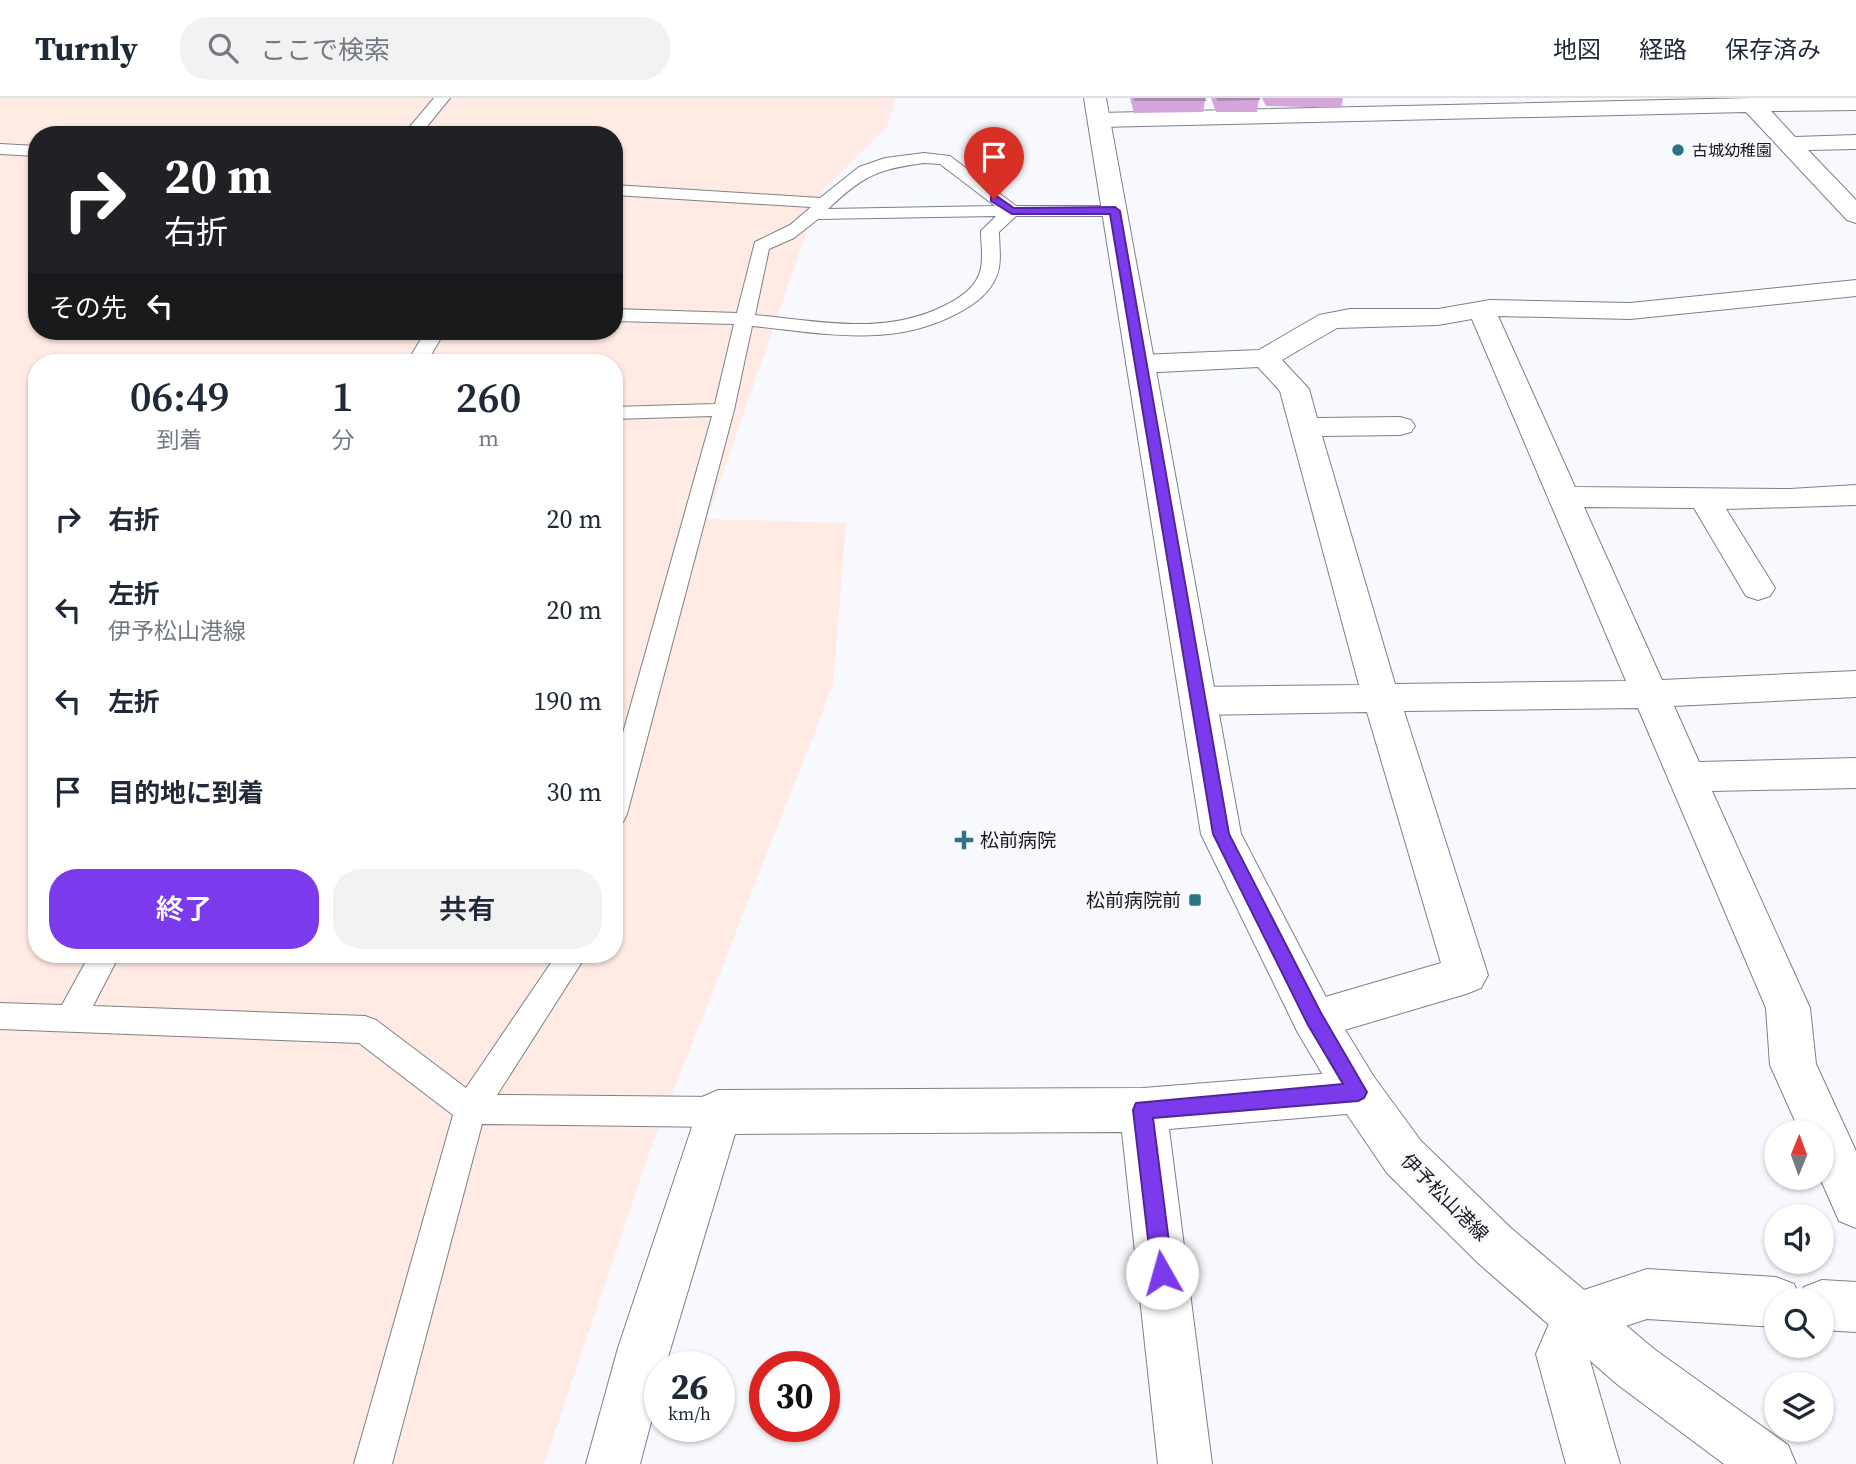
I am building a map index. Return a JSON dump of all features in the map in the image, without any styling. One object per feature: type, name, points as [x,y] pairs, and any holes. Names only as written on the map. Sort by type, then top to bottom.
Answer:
[{"type":"street","points":[[1097,109],[1609,103],[1752,106],[1856,103]]},
{"type":"street","points":[[1752,106],[1856,215]]},
{"type":"street","name":"伊予松山港線","points":[[1097,109],[1221,834],[1314,1019],[1358,1092],[1404,1157],[1495,1247],[1636,1367],[1769,1464]]},
{"type":"street","points":[[1788,144],[1856,142]]},
{"type":"street","points":[[1140,364],[1265,358],[1329,321],[1350,317],[1438,317],[1481,309],[1630,311],[1856,288]]},
{"type":"street","points":[[1481,309],[1788,1008],[1793,1065],[1856,1204]]},
{"type":"street","points":[[1265,358],[1294,389],[1381,698],[1466,975],[1314,1019]]},
{"type":"street","points":[[1305,427],[1400,426]]},
{"type":"street","points":[[1563,497],[1790,499],[1856,495]]},
{"type":"street","points":[[1704,498],[1758,588]]},
{"type":"street","points":[[1199,701],[1650,694],[1856,684]]},
{"type":"street","points":[[1687,777],[1856,773]]},
{"type":"street","points":[[613,1464],[644,1348],[719,1112],[1143,1110],[1358,1092]]},
{"type":"street","points":[[1143,1110],[1185,1464]]},
{"type":"street","points":[[1593,1464],[1562,1354],[1578,1316],[1647,1294],[1764,1301]]},
{"type":"street","points":[[1834,1306],[1856,1307]]},
{"type":"lane","points":[[419,126],[442,98]]},
{"type":"lane","points":[[0,149],[28,151]]},
{"type":"lane","points":[[623,781],[724,410],[761,246],[789,236],[865,170],[885,163],[924,158],[944,159],[1012,211]]},
{"type":"lane","points":[[623,191],[820,208],[1115,211]]},
{"type":"lane","points":[[623,315],[745,319],[806,329],[862,332],[905,328],[942,316],[968,300],[987,278],[991,254],[990,231],[1012,211]]},
{"type":"lane","points":[[623,413],[724,410]]},
{"type":"lane","points":[[71,1018],[100,963]]},
{"type":"lane","points":[[373,1464],[470,1109],[567,963]]},
{"type":"lane","points":[[0,1016],[365,1030],[470,1109],[719,1112]]},
{"type":"shaded area","points":[[0,98],[896,98],[887,127],[820,193],[707,519],[846,523],[833,685],[648,1156],[544,1464],[0,1464]]},
{"type":"building","points":[[1204,98],[1205,100],[1135,100]]},
{"type":"building","points":[[1217,98],[1259,98],[1259,99],[1218,100]]},
{"type":"place","name":"古城幼稚園","points":[[1678,150]]},
{"type":"place","name":"松前病院","points":[[964,840]]},
{"type":"place","name":"松前病院前","points":[[1195,900]]},
{"type":"route","points":[[994,199],[1012,211],[1115,211],[1221,834],[1314,1019],[1358,1092],[1143,1110],[1162,1273]]}]
